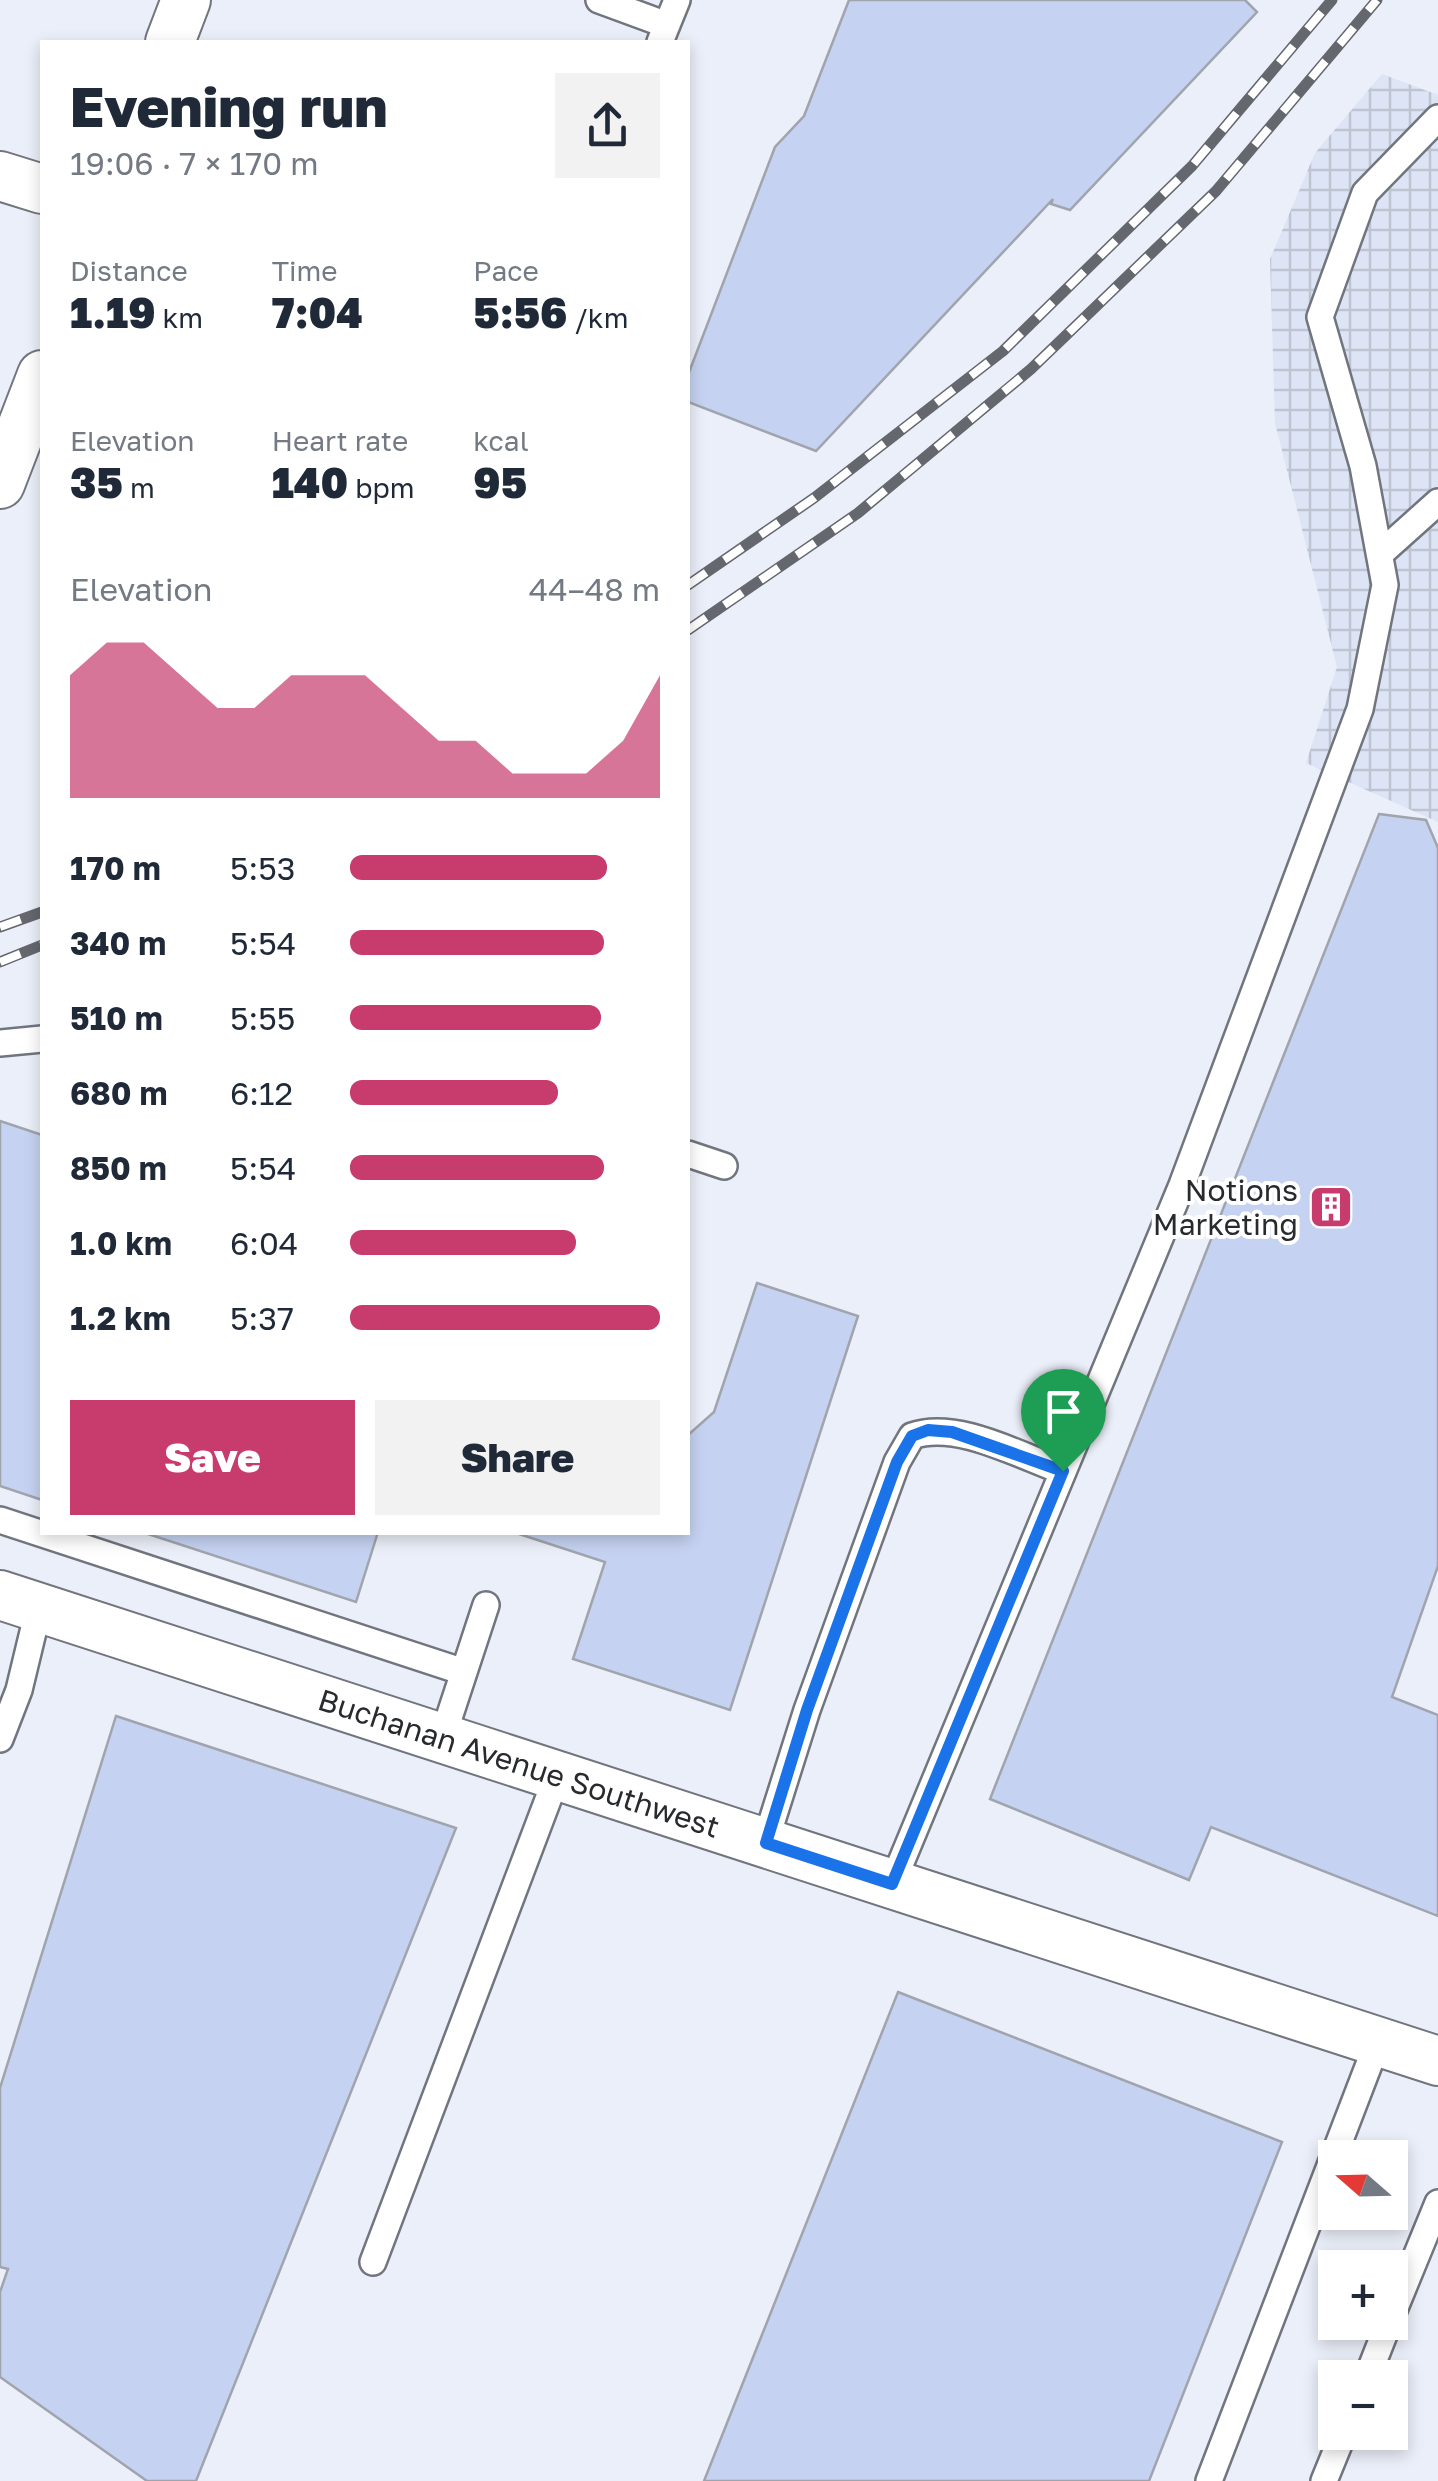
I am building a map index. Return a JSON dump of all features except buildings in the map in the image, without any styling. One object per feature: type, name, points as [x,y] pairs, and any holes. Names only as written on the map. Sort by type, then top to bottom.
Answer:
[{"type":"street","points":[[171,40],[186,0]]},
{"type":"street","points":[[0,176],[40,189]]},
{"type":"street","points":[[0,484],[40,379]]},
{"type":"street","name":"Buchanan Avenue Southwest","points":[[19,1601],[1438,2061]]},
{"type":"lane","points":[[598,0],[663,34],[677,0]]},
{"type":"lane","points":[[892,1884],[1182,1185],[1360,710],[1385,585],[1363,466],[1320,317],[1365,193],[1438,118]]},
{"type":"lane","points":[[1380,554],[1438,502]]},
{"type":"lane","points":[[0,1043],[40,1039]]},
{"type":"lane","points":[[690,1155],[724,1166]]},
{"type":"lane","points":[[766,1843],[807,1710],[897,1462],[912,1436],[928,1430],[952,1432],[1063,1471]]},
{"type":"lane","points":[[0,1520],[40,1533]]},
{"type":"lane","points":[[46,1535],[464,1672]]},
{"type":"lane","points":[[0,1740],[18,1690],[19,1601]]},
{"type":"lane","points":[[442,1739],[486,1605]]},
{"type":"lane","points":[[373,2262],[557,1776]]},
{"type":"lane","points":[[1210,2481],[1378,2041]]},
{"type":"lane","points":[[1408,2277],[1438,2203]]},
{"type":"lane","points":[[1324,2481],[1337,2450]]},
{"type":"shaded area","points":[[1382,74],[1438,95],[1438,822],[1306,763],[1337,667],[1275,423],[1270,259],[1315,153]]},
{"type":"railway","points":[[690,584],[814,498],[1003,351],[1192,166],[1332,0]]},
{"type":"railway","points":[[690,629],[858,513],[1031,369],[1216,191],[1377,0]]},
{"type":"railway","points":[[0,927],[40,913]]},
{"type":"railway","points":[[0,962],[40,946]]},
{"type":"place","name":"Notions Marketing","points":[[1331,1207]]},
{"type":"route","points":[[928,1430],[952,1432],[1063,1471],[892,1884],[766,1843],[807,1710],[897,1462],[912,1436],[928,1430]]}]
